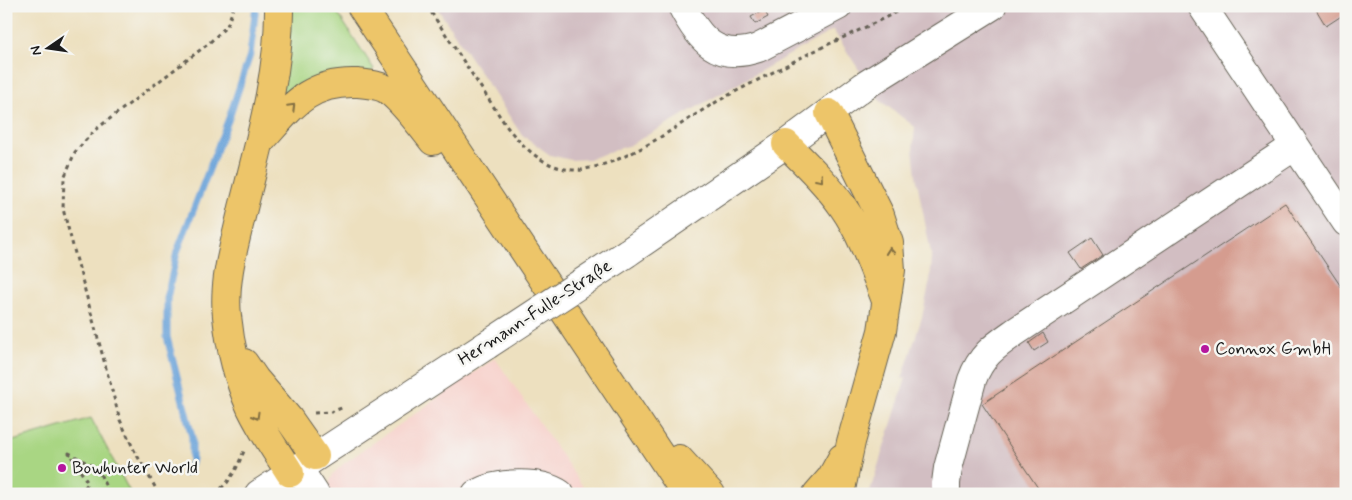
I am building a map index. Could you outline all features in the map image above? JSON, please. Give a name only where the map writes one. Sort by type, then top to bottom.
[{"type":"main road","points":[[280,6],[280,31],[259,143],[229,272],[227,314],[230,337],[245,393],[252,409],[266,434],[301,466]]},
{"type":"main road","points":[[361,6],[686,494]]},
{"type":"main road","points":[[259,143],[293,105],[312,92],[331,85],[350,83],[376,86],[389,91],[514,235]]},
{"type":"main road","points":[[819,120],[880,215],[889,243],[891,270],[882,331],[851,442],[840,494]]},
{"type":"main road","points":[[786,144],[813,171],[844,208],[870,260],[886,299]]},
{"type":"main road","points":[[230,337],[254,379],[289,419],[301,466]]},
{"type":"main road","points":[[611,381],[711,494]]},
{"type":"main road","points":[[816,494],[830,478],[851,442]]},
{"type":"street","points":[[682,6],[693,28],[699,35],[714,47],[732,52],[750,51],[758,48],[838,6]]},
{"type":"street","name":"Hermann-Fulle-Straße","points":[[259,494],[627,252],[786,144],[864,86],[992,6]]},
{"type":"street","points":[[1202,6],[1346,222]]},
{"type":"street","points":[[946,494],[948,468],[972,380],[977,365],[987,353],[1015,332],[1295,146]]},
{"type":"street","points":[[301,466],[314,494]]},
{"type":"street","points":[[476,494],[502,485],[527,484],[554,489],[560,494]]},
{"type":"path","points":[[159,494],[134,450],[120,420],[63,209],[64,178],[75,152],[95,130],[208,44],[226,26],[234,6]]},
{"type":"path","points":[[427,6],[518,141],[531,153],[552,166],[576,171],[604,165],[635,152],[725,97],[907,6]]},
{"type":"path","points":[[289,419],[301,410],[316,413],[331,412],[349,405]]},
{"type":"path","points":[[215,494],[227,483],[236,469],[243,450],[266,434]]},
{"type":"path","points":[[80,494],[88,483],[70,453],[98,469],[109,494]]},
{"type":"shaded area","points":[[436,6],[1346,6],[1346,494],[869,494],[906,378],[902,379],[922,317],[930,280],[932,259],[916,176],[913,149],[915,127],[878,99],[833,30],[630,145],[589,159],[571,160],[550,155],[521,134]]},
{"type":"shaded area","points":[[495,358],[588,494],[329,494],[329,484],[333,474],[343,464]]},
{"type":"green space","points":[[290,6],[333,6],[374,69],[370,73],[294,90],[284,94],[281,92]]},
{"type":"green space","name":"Bowhunter World","points":[[91,418],[131,494],[6,494],[6,443]]},
{"type":"building","points":[[781,6],[803,6],[786,15]]},
{"type":"building","points":[[1314,6],[1346,6],[1346,13],[1326,26]]},
{"type":"building","points":[[764,10],[768,17],[755,24],[751,17]]},
{"type":"building","name":"Connox GmbH","points":[[1285,203],[1346,294],[1346,494],[1042,494],[982,404]]},
{"type":"building","points":[[1092,238],[1103,255],[1081,269],[1070,253]]},
{"type":"building","points":[[1043,333],[1048,342],[1034,351],[1029,343]]},
{"type":"waterway","points":[[185,473],[192,463],[192,437],[167,337],[167,298],[177,252],[229,118],[250,55],[256,6]]},
{"type":"place","name":"Connox GmbH","points":[[1205,349]]},
{"type":"place","name":"Bowhunter World","points":[[62,468]]}]
